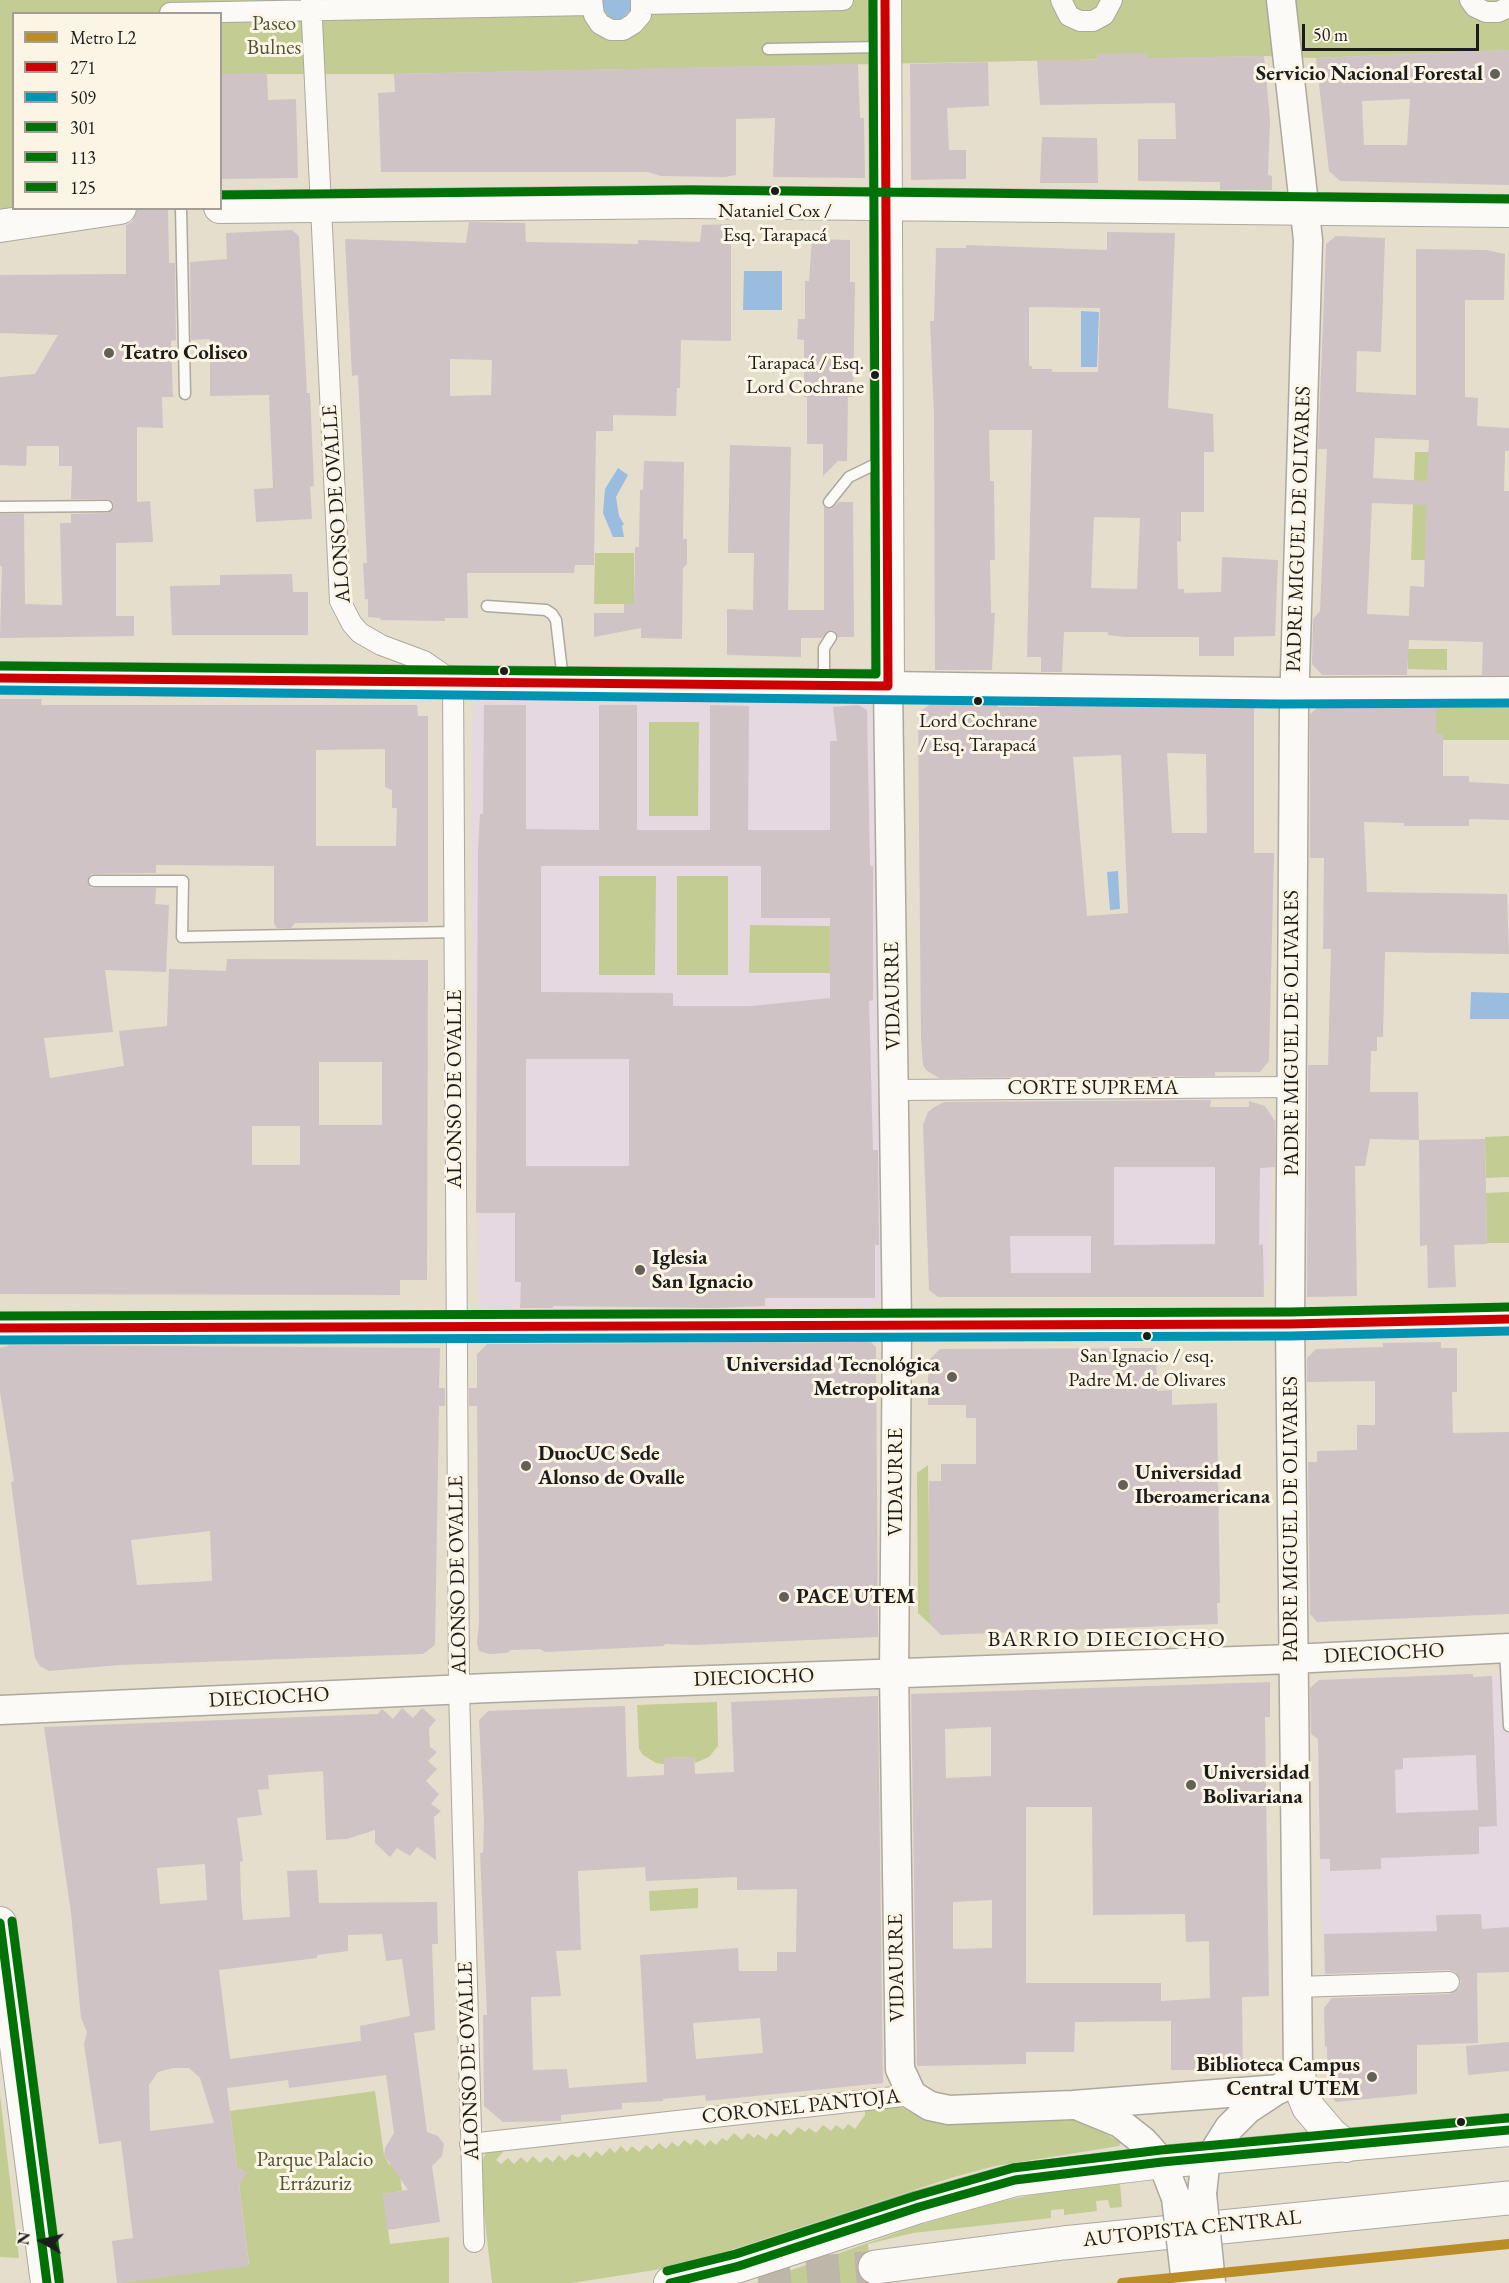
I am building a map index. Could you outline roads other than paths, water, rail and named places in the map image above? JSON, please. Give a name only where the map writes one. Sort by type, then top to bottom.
[{"type":"highway","name":"AUTOPISTA CENTRAL","points":[[875,2267],[1063,2242],[1502,2197]]},
{"type":"main road","points":[[885,0],[888,686]]},
{"type":"main road","name":"PADRE MIGUEL DE OLIVARES","points":[[1281,0],[1308,240],[1294,692],[1290,1324],[1297,1987],[1289,2078]]},
{"type":"main road","points":[[222,207],[321,208],[690,202],[1509,211]]},
{"type":"main road","points":[[0,226],[107,210]]},
{"type":"main road","points":[[0,678],[563,682],[1294,692],[1509,692]]},
{"type":"main road","name":"VIDAURRE","points":[[888,686],[897,1326],[894,1673],[898,2058],[903,2079],[912,2095]]},
{"type":"main road","points":[[0,1328],[1290,1324],[1509,1319]]},
{"type":"main road","name":"DIECIOCHO","points":[[0,1710],[459,1689],[1292,1659],[1507,1648]]},
{"type":"main road","points":[[0,1923],[46,2283]]},
{"type":"main road","points":[[1186,2283],[1189,2196],[1203,2173],[1208,2158],[1229,2128],[1244,2112],[1289,2078],[1300,2086],[1308,2107],[1331,2134],[1346,2146]]},
{"type":"main road","name":"CORONEL PANTOJA","points":[[912,2095],[930,2106],[949,2110],[1073,2105],[1289,2078]]},
{"type":"main road","points":[[1073,2105],[1105,2115],[1120,2123],[1144,2142],[1189,2196],[1211,2283]]},
{"type":"main road","points":[[670,2283],[787,2252],[986,2187],[1055,2174],[1509,2130]]},
{"type":"street","points":[[190,12],[311,6],[592,3],[594,15],[600,24],[611,30],[623,30],[633,24],[640,15],[642,2],[843,0]]},
{"type":"street","points":[[1061,0],[1069,16],[1080,21],[1093,21],[1104,15],[1112,0]]},
{"type":"street","points":[[1470,0],[1475,7],[1486,12],[1498,12],[1509,7]]},
{"type":"street","name":"ALONSO DE OVALLE","points":[[311,6],[340,601],[352,624],[360,633],[381,645],[424,661],[453,681],[456,932],[455,1327],[459,1689],[474,2242]]},
{"type":"street","name":"CORTE SUPREMA","points":[[894,1090],[1292,1087]]},
{"type":"street","points":[[1297,1987],[1449,1982]]},
{"type":"street","name":"CORONEL PANTOJA","points":[[470,2144],[912,2095]]},
{"type":"lane","points":[[768,49],[885,47]]},
{"type":"lane","points":[[181,210],[185,393]]},
{"type":"lane","points":[[830,502],[849,477],[867,466],[888,459]]},
{"type":"lane","points":[[0,507],[107,506]]},
{"type":"lane","points":[[487,606],[546,610],[552,614],[556,620],[563,682]]},
{"type":"lane","points":[[824,685],[824,648],[831,637]]},
{"type":"lane","points":[[94,881],[183,881],[182,937],[456,932]]},
{"type":"lane","points":[[1507,1648],[1509,1726]]},
{"type":"water","points":[[603,0],[630,0],[630,11],[620,19],[613,19],[603,10]]},
{"type":"water","points":[[744,271],[782,271],[782,310],[743,310]]},
{"type":"water","points":[[1081,311],[1099,312],[1097,367],[1081,367]]},
{"type":"water","points":[[618,468],[628,475],[616,497],[619,516],[624,524],[622,526],[624,537],[613,537],[603,513],[605,489]]},
{"type":"water","points":[[1118,871],[1120,909],[1110,910],[1107,872]]},
{"type":"water","points":[[1471,992],[1509,993],[1509,1019],[1470,1019]]},
{"type":"tunnel","points":[[709,2282],[875,2267]]},
{"type":"metro line","name":"L2","points":[[1122,2283],[1509,2244]]},
{"type":"place","name":"Servicio Nacional Forestal","points":[[1495,74]]},
{"type":"place","name":"Nataniel Cox / Esq. Tarapacá","points":[[775,191]]},
{"type":"place","name":"Teatro Coliseo","points":[[109,353]]},
{"type":"place","name":"Tarapacá / Esq. Lord Cochrane","points":[[875,375]]},
{"type":"place","name":"Lord Cochrane / Esq. Tarapacá","points":[[978,701]]},
{"type":"place","name":"Iglesia San Ignacio","points":[[640,1270]]},
{"type":"place","name":"San Ignacio / esq. Padre M. de Olivares","points":[[1147,1336]]},
{"type":"place","name":"Universidad Tecnológica Metropolitana","points":[[952,1377]]},
{"type":"place","name":"DuocUC Sede Alonso de Ovalle","points":[[526,1466]]},
{"type":"place","name":"Universidad Iberoamericana","points":[[1123,1485]]},
{"type":"place","name":"PACE UTEM","points":[[784,1597]]},
{"type":"place","name":"Universidad Bolivariana","points":[[1191,1785]]},
{"type":"place","name":"Biblioteca Campus Central UTEM","points":[[1372,2077]]},
{"type":"district","name":"BARRIO DIECIOCHO","points":[[1107,1640]]},
{"type":"park label","name":"Paseo Bulnes","points":[[274,36]]},
{"type":"park label","name":"Parque Palacio Errázuriz","points":[[315,2172]]}]
